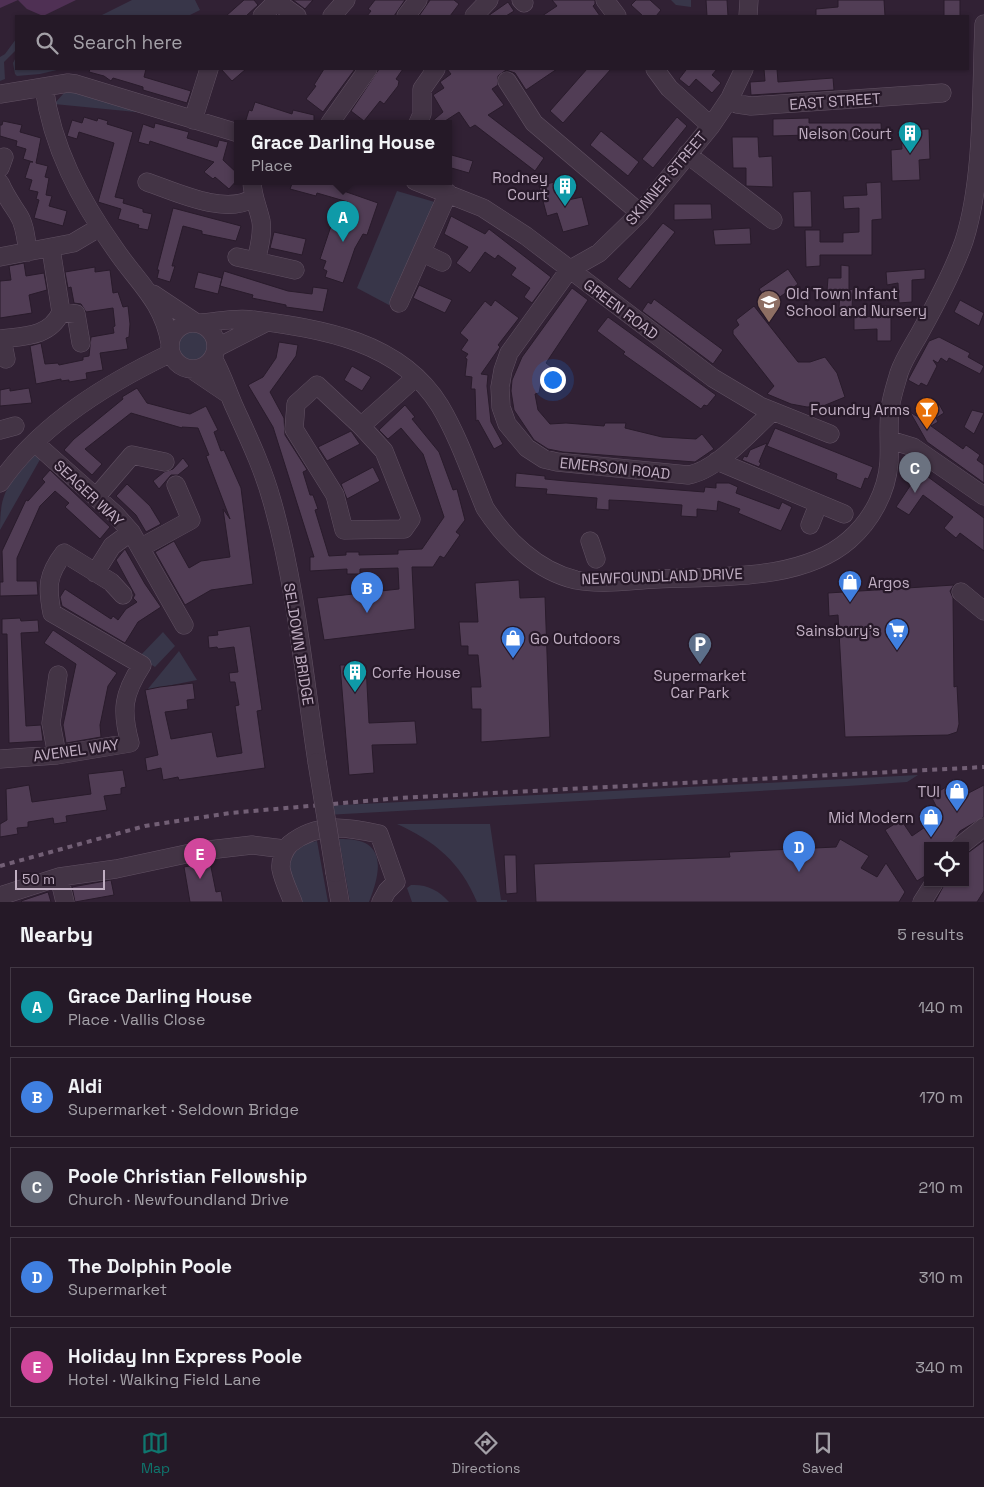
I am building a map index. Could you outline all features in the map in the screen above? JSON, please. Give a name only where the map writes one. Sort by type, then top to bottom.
[{"type":"street","points":[[333,15],[346,0]]},
{"type":"street","points":[[407,15],[418,0]]},
{"type":"street","points":[[475,15],[489,0]]},
{"type":"street","points":[[605,0],[616,15]]},
{"type":"street","points":[[748,15],[749,0]]},
{"type":"street","points":[[263,15],[278,1],[296,15]]},
{"type":"street","name":"NEWFOUNDLAND DRIVE","points":[[0,484],[35,442],[75,408],[170,348],[178,328],[197,323],[238,320],[356,339],[388,356],[416,377],[440,406],[486,508],[495,523],[512,542],[538,563],[577,580],[593,582],[764,573],[804,565],[848,541],[869,520],[884,484],[889,465],[890,409],[900,371],[929,316],[965,240],[977,176],[983,89],[984,24]]},
{"type":"street","points":[[193,120],[209,70]]},
{"type":"street","points":[[332,120],[367,70]]},
{"type":"street","points":[[419,120],[422,114],[422,89],[435,70]]},
{"type":"street","points":[[656,70],[669,88],[710,126]]},
{"type":"street","name":"SKINNER STREET","points":[[569,270],[599,252],[640,213],[710,126],[730,98],[744,70]]},
{"type":"street","points":[[507,81],[534,123],[640,213]]},
{"type":"street","points":[[0,94],[68,83],[76,84],[234,132]]},
{"type":"street","points":[[44,87],[54,136],[67,169],[100,228],[150,293],[167,328],[170,348],[179,364],[191,369],[228,394]]},
{"type":"street","name":"EAST STREET","points":[[730,98],[737,104],[751,106],[942,93]]},
{"type":"street","points":[[687,154],[773,220]]},
{"type":"street","points":[[148,182],[201,200],[224,205],[247,202],[252,189]]},
{"type":"street","points":[[0,183],[4,204],[19,214],[25,230],[28,252]]},
{"type":"street","name":"GREEN ROAD","points":[[426,185],[483,208],[526,236],[713,378],[766,409],[830,434]]},
{"type":"street","points":[[252,189],[261,221],[260,245],[256,261]]},
{"type":"street","points":[[398,303],[423,252],[448,193]]},
{"type":"street","points":[[0,257],[73,243],[100,228]]},
{"type":"street","points":[[51,248],[75,312],[81,343]]},
{"type":"street","points":[[423,252],[442,262]]},
{"type":"street","points":[[237,257],[295,270]]},
{"type":"street","name":"EMERSON ROAD","points":[[569,270],[514,344],[505,361],[501,380],[500,397],[510,430],[519,442],[535,454],[557,462],[688,475],[697,474],[716,461],[766,409]]},
{"type":"street","points":[[150,293],[213,333],[215,353]]},
{"type":"street","points":[[6,359],[1,339],[45,330],[75,312]]},
{"type":"street","points":[[191,369],[204,366],[215,353],[265,323]]},
{"type":"street","name":"SELDOWN BRIDGE","points":[[215,353],[228,394],[253,447],[272,500],[290,582],[340,902]]},
{"type":"street","points":[[361,426],[416,377]]},
{"type":"street","points":[[317,385],[361,426],[384,451],[411,519],[404,528],[344,530],[335,495],[294,429],[296,404],[317,385]]},
{"type":"street","points":[[890,440],[913,447],[984,496]]},
{"type":"street","name":"SEAGER WAY","points":[[35,442],[96,497],[131,532],[184,626]]},
{"type":"street","points":[[96,497],[132,455],[166,462]]},
{"type":"street","points":[[716,461],[818,505],[844,514]]},
{"type":"street","points":[[140,548],[190,520],[176,485]]},
{"type":"street","points":[[810,525],[818,505]]},
{"type":"street","points":[[122,595],[111,582],[95,573],[112,546],[131,532]]},
{"type":"street","points":[[590,541],[596,559]]},
{"type":"street","name":"AVENEL WAY","points":[[0,759],[58,755],[130,743],[123,718],[124,703],[132,681],[142,666],[52,613],[47,590],[53,567],[64,554],[95,573]]},
{"type":"street","points":[[961,592],[984,611]]},
{"type":"street","points":[[58,676],[51,723],[58,755]]},
{"type":"street","points":[[293,902],[280,868],[284,849],[301,835],[327,827],[352,828],[378,834],[396,882],[387,891],[381,902]]},
{"type":"street","points":[[965,842],[984,827]]},
{"type":"street","points":[[0,896],[59,877],[116,869],[200,851],[252,845],[284,849]]},
{"type":"street","points":[[59,877],[65,902]]},
{"type":"street","points":[[922,902],[931,887]]},
{"type":"shaded area","points":[[0,0],[18,0],[0,8]]},
{"type":"shaded area","points":[[18,0],[76,0],[45,15],[27,9]]},
{"type":"shaded area","points":[[132,0],[195,0],[200,10],[190,15],[102,15]]},
{"type":"shaded area","points":[[671,0],[691,0],[691,7],[676,5]]},
{"type":"shaded area","points":[[15,40],[15,51],[4,62],[5,79],[0,81],[0,57],[5,54]]},
{"type":"shaded area","points":[[15,59],[15,70],[57,70],[17,76],[15,74],[13,63]]},
{"type":"shaded area","points":[[73,91],[146,113],[54,104],[64,93]]},
{"type":"shaded area","points":[[397,191],[438,203],[389,305],[357,288]]},
{"type":"shaded area","points":[[193,329],[200,330],[205,334],[209,339],[209,353],[205,358],[200,362],[193,363],[186,362],[181,358],[177,353],[176,346],[177,339],[181,334],[186,330]]},
{"type":"shaded area","points":[[42,456],[0,530],[0,517],[7,490],[16,475],[31,457]]},
{"type":"shaded area","points":[[163,632],[175,646],[155,667],[139,657]]},
{"type":"shaded area","points":[[179,651],[197,680],[147,690]]},
{"type":"shaded area","points":[[918,775],[907,782],[848,786],[326,815],[324,806]]},
{"type":"shaded area","points":[[397,824],[490,824],[501,900],[507,900],[507,902],[477,902],[463,876],[445,855],[423,838]]},
{"type":"shaded area","points":[[339,839],[366,843],[373,849],[377,857],[377,878],[369,902],[350,902]]},
{"type":"shaded area","points":[[317,841],[328,902],[301,902],[289,873],[290,861],[301,847]]},
{"type":"shaded area","points":[[411,885],[432,889],[449,902],[412,902],[407,888]]},
{"type":"building","points":[[244,0],[254,0],[258,5],[247,15],[227,15]]},
{"type":"building","points":[[293,0],[313,0],[305,9]]},
{"type":"building","points":[[375,0],[405,0],[395,15],[368,15],[371,11],[368,9]]},
{"type":"building","points":[[430,0],[454,0],[459,4],[451,15],[420,15]]},
{"type":"building","points":[[552,0],[595,0],[593,6],[599,15],[544,15],[557,6]]},
{"type":"building","points":[[636,0],[650,0],[661,10],[657,15],[642,15],[631,5]]},
{"type":"building","points":[[706,0],[727,0],[728,15],[707,15]]},
{"type":"building","points":[[838,0],[884,0],[885,15],[816,15],[816,9],[838,7]]},
{"type":"building","points":[[944,0],[960,0],[960,15],[944,15]]},
{"type":"building","points":[[508,2],[514,11],[508,15],[489,15]]},
{"type":"building","points":[[90,70],[146,70],[144,77],[191,91],[187,103],[143,90],[143,87],[113,78],[111,81],[104,76],[89,72]]},
{"type":"building","points":[[222,70],[245,70],[232,81]]},
{"type":"building","points":[[323,70],[354,70],[323,112],[306,99],[316,86],[314,85]]},
{"type":"building","points":[[378,70],[402,70],[396,79],[399,81],[398,86],[384,104],[380,101],[365,120],[351,111]]},
{"type":"building","points":[[448,70],[506,70],[498,76],[498,85],[492,89],[504,105],[488,115],[544,158],[535,171],[475,125],[470,128],[459,112],[447,120],[434,120],[443,112],[433,95],[444,88],[440,82],[451,74]]},
{"type":"building","points":[[506,70],[556,70],[526,90],[515,73]]},
{"type":"building","points":[[586,70],[610,70],[563,123],[550,111]]},
{"type":"building","points":[[686,70],[716,70],[712,75],[721,83],[712,93],[696,79],[689,87],[679,79]]},
{"type":"building","points":[[764,70],[777,70],[778,82],[833,78],[834,90],[751,95],[750,82],[765,81]]},
{"type":"building","points":[[255,102],[292,114],[293,110],[314,115],[314,120],[246,120],[249,110],[252,111]]},
{"type":"building","points":[[84,117],[97,121],[98,118],[108,121],[107,124],[133,132],[115,197],[124,199],[123,203],[152,214],[148,230],[138,228],[139,225],[118,219],[121,209],[98,202],[114,143],[79,132],[77,139],[67,136],[72,120],[82,123]]},
{"type":"building","points":[[677,117],[687,126],[653,168],[642,159]]},
{"type":"building","points":[[809,118],[809,123],[881,123],[882,140],[845,141],[844,137],[809,138],[809,135],[773,136],[773,119]]},
{"type":"building","points":[[3,121],[22,125],[20,132],[41,138],[36,163],[48,166],[45,177],[49,178],[46,195],[52,196],[49,206],[67,211],[63,226],[34,218],[39,200],[36,199],[38,192],[29,190],[32,180],[25,178],[30,162],[33,162],[23,159],[26,149],[16,146],[17,141],[0,136],[0,125],[2,125]]},
{"type":"building","points":[[155,123],[189,132],[187,138],[217,147],[219,140],[228,142],[223,160],[234,170],[234,183],[229,189],[215,177],[213,179],[204,172],[214,162],[150,141],[149,145],[138,142],[143,124],[154,128]]},
{"type":"building","name":"Nelson Court","points":[[929,129],[930,159],[919,160],[920,180],[892,181],[891,150],[902,149],[901,130]]},
{"type":"building","points":[[601,131],[639,162],[628,176],[590,145]]},
{"type":"building","points":[[732,137],[758,137],[759,157],[772,156],[773,187],[746,186],[746,168],[733,168]]},
{"type":"building","points":[[452,155],[473,161],[469,173],[452,168]]},
{"type":"building","name":"Rodney Court","points":[[562,180],[568,200],[582,197],[589,225],[563,232],[557,213],[547,216],[539,186]]},
{"type":"building","points":[[881,182],[882,219],[872,220],[872,255],[820,255],[820,266],[806,267],[805,230],[820,230],[820,242],[843,242],[843,233],[859,232],[859,208],[844,209],[843,196],[867,195],[866,183]]},
{"type":"building","points":[[292,185],[339,185],[338,189],[378,203],[367,235],[363,234],[355,248],[343,283],[325,277],[327,271],[323,269],[326,261],[320,259],[332,223],[340,225],[348,202],[317,193],[316,196],[290,189]]},
{"type":"building","points":[[811,191],[812,227],[794,227],[793,192]]},
{"type":"building","points":[[674,204],[711,204],[712,219],[674,220]]},
{"type":"building","points":[[173,208],[241,226],[236,241],[202,234],[202,231],[183,226],[172,266],[175,266],[170,282],[157,278],[159,270],[157,270]]},
{"type":"building","points":[[451,216],[485,234],[489,229],[551,277],[532,303],[524,297],[530,288],[511,275],[516,268],[498,255],[495,259],[485,252],[470,273],[456,263],[468,247],[444,234]]},
{"type":"building","points":[[663,223],[675,232],[630,289],[617,279]]},
{"type":"building","points":[[750,228],[751,244],[715,245],[713,230]]},
{"type":"building","points":[[274,232],[306,239],[302,255],[270,248]]},
{"type":"building","points":[[24,263],[26,276],[44,273],[47,290],[29,295],[32,313],[0,318],[0,281],[11,280],[9,266]]},
{"type":"building","points":[[841,265],[849,266],[849,290],[853,289],[852,308],[839,308],[840,291],[827,291],[828,278],[841,278]]},
{"type":"building","points":[[95,267],[95,272],[110,270],[113,293],[118,292],[123,307],[128,306],[130,324],[129,337],[126,338],[128,349],[100,353],[103,370],[86,373],[87,379],[69,382],[69,380],[61,381],[61,379],[36,384],[30,346],[41,343],[45,364],[58,363],[59,365],[83,360],[83,357],[89,356],[91,337],[114,333],[113,308],[86,312],[81,304],[74,303],[71,287],[68,288],[65,272]]},
{"type":"building","points":[[788,269],[798,284],[770,304],[759,289]]},
{"type":"building","points":[[925,269],[925,279],[912,280],[912,302],[899,303],[898,283],[887,285],[886,272]]},
{"type":"building","points":[[224,271],[288,291],[312,294],[313,287],[328,289],[323,312],[286,307],[286,305],[252,298],[253,295],[220,286]]},
{"type":"building","points":[[198,272],[222,278],[218,294],[194,288]]},
{"type":"building","points":[[419,285],[452,300],[445,313],[413,298]]},
{"type":"building","points":[[572,288],[588,300],[546,363],[551,367],[541,383],[539,393],[535,394],[538,410],[550,424],[566,423],[604,426],[605,423],[626,423],[625,428],[662,437],[696,439],[702,434],[714,449],[695,462],[563,452],[548,449],[534,440],[514,410],[511,391],[512,380],[522,357]]},
{"type":"building","points":[[654,299],[723,350],[713,364],[642,311],[648,302],[651,304]]},
{"type":"building","points":[[495,300],[519,318],[498,345],[500,347],[481,374],[488,375],[487,386],[491,422],[503,444],[494,449],[478,420],[476,421],[475,389],[471,389],[472,377],[465,376],[467,359],[465,358],[468,354],[461,350],[468,340],[460,333],[485,301],[491,306]]},
{"type":"building","points":[[960,300],[984,313],[979,326],[954,312]]},
{"type":"building","points":[[754,306],[798,362],[810,362],[825,357],[837,373],[845,397],[823,406],[807,407],[791,404],[767,394],[774,386],[733,334],[733,330],[739,325],[736,320]]},
{"type":"building","points":[[878,306],[891,306],[891,341],[877,341],[877,329],[854,330],[854,316],[877,317]]},
{"type":"building","points":[[608,317],[716,395],[707,406],[704,405],[701,409],[623,354],[625,352],[597,331]]},
{"type":"building","points":[[939,337],[970,353],[968,357],[984,366],[980,374],[949,358],[947,362],[941,358],[938,363],[933,360],[937,366],[927,386],[921,383],[919,386],[908,380],[929,341]]},
{"type":"building","points":[[279,342],[298,345],[296,356],[270,392],[284,418],[285,435],[307,470],[303,472],[310,495],[313,495],[318,509],[315,510],[329,556],[346,555],[346,552],[359,552],[359,555],[398,554],[398,550],[422,549],[444,517],[423,454],[401,428],[388,439],[379,430],[405,405],[415,417],[412,419],[439,452],[453,490],[457,489],[465,520],[456,532],[460,535],[444,558],[440,556],[433,567],[412,567],[415,629],[324,640],[317,598],[399,589],[398,568],[360,569],[360,574],[347,574],[347,569],[310,571],[310,557],[314,557],[273,427],[248,385],[263,377],[276,358]]},
{"type":"building","points":[[352,366],[371,377],[362,391],[344,380]]},
{"type":"building","points":[[10,388],[10,391],[29,388],[32,403],[0,406],[0,390]]},
{"type":"building","points":[[137,388],[147,403],[177,411],[190,414],[206,406],[218,430],[214,432],[221,451],[224,450],[241,488],[253,584],[211,590],[185,605],[155,552],[174,541],[189,568],[201,561],[230,557],[223,509],[230,519],[206,456],[209,455],[198,428],[182,428],[131,413],[85,449],[102,464],[92,475],[64,450],[74,439],[123,399],[122,397]]},
{"type":"building","points":[[939,404],[944,413],[936,418],[938,422],[931,426],[963,449],[966,445],[980,455],[977,460],[984,465],[984,483],[927,442],[910,412],[918,417]]},
{"type":"building","points":[[972,410],[984,413],[974,434],[964,427]]},
{"type":"building","points":[[775,428],[873,467],[868,479],[865,478],[861,489],[836,479],[837,474],[767,446]]},
{"type":"building","points":[[351,431],[360,444],[327,461],[318,447]]},
{"type":"building","points":[[767,443],[759,462],[761,463],[759,467],[742,460],[744,456],[747,457],[750,450]]},
{"type":"building","points":[[183,458],[189,466],[178,475],[171,475],[159,489],[153,481],[164,472],[173,469]]},
{"type":"building","points":[[373,467],[380,481],[347,499],[341,484]]},
{"type":"building","points":[[50,470],[110,527],[100,539],[65,507],[69,503],[55,491],[40,506],[17,558],[17,581],[37,581],[38,595],[0,596],[0,582],[3,582],[2,551],[26,500],[28,501],[45,482],[42,479]]},
{"type":"building","points":[[920,471],[984,518],[984,551],[960,533],[956,538],[944,528],[953,517],[923,495],[909,515],[896,507]]},
{"type":"building","points":[[516,473],[545,476],[545,479],[704,492],[705,487],[716,488],[716,483],[729,483],[738,487],[736,493],[779,509],[782,502],[792,507],[781,531],[738,513],[740,509],[718,501],[717,511],[697,509],[697,517],[681,516],[682,505],[609,500],[609,510],[596,509],[597,498],[546,494],[547,489],[515,487]]},
{"type":"building","points":[[127,484],[150,506],[161,524],[146,532],[136,515],[116,496]]},
{"type":"building","points":[[125,549],[161,607],[138,622],[125,643],[62,606],[60,597],[65,589],[111,619],[113,616],[118,620],[126,609],[137,602],[133,598],[135,595],[116,560]]},
{"type":"building","name":"Go Outdoors","points":[[519,580],[520,598],[545,597],[550,737],[481,742],[481,709],[472,709],[471,687],[481,687],[478,655],[468,655],[468,646],[461,646],[459,622],[478,622],[475,583]]},
{"type":"building","name":"Sainsbury's","points":[[954,585],[950,591],[953,598],[954,687],[957,686],[959,724],[957,732],[948,735],[845,737],[838,615],[829,616],[828,593]]},
{"type":"building","points":[[20,618],[21,621],[38,620],[39,632],[21,633],[26,726],[41,725],[43,741],[9,743],[7,634],[2,634],[2,619]]},
{"type":"building","points":[[250,626],[262,710],[257,711],[265,768],[179,780],[178,777],[163,780],[161,768],[147,771],[145,758],[158,755],[145,690],[160,687],[193,683],[195,699],[187,700],[188,709],[165,712],[171,739],[212,732],[217,757],[242,753],[235,706],[239,705],[235,682],[230,682],[229,673],[238,672],[234,647],[209,648],[208,636],[218,635],[217,631]]},
{"type":"building","points":[[53,630],[117,673],[108,686],[100,725],[101,737],[66,743],[63,725],[76,664],[44,643]]},
{"type":"building","name":"Corfe House","points":[[340,665],[366,665],[369,723],[415,721],[417,744],[372,745],[374,773],[349,775]]},
{"type":"building","points":[[123,770],[126,787],[121,788],[121,794],[104,796],[107,810],[66,816],[67,822],[54,824],[53,818],[28,822],[28,827],[17,828],[18,834],[0,837],[0,824],[7,820],[6,789],[29,785],[32,802],[91,794],[88,774]]},
{"type":"building","points":[[951,784],[959,798],[984,785],[984,817],[960,831],[953,842],[924,842],[924,877],[917,881],[885,830],[901,820],[912,836],[928,825],[926,822],[934,818],[929,810],[936,806],[931,796]]},
{"type":"building","points":[[840,839],[869,856],[861,868],[877,877],[886,863],[905,892],[899,902],[536,902],[534,864],[730,857],[729,852],[836,847]]},
{"type":"building","points":[[984,841],[984,891],[977,902],[935,902],[943,887],[969,887],[969,852]]},
{"type":"building","points":[[504,855],[516,855],[517,893],[506,894]]},
{"type":"building","points":[[210,862],[216,892],[221,891],[223,902],[190,902],[184,867]]},
{"type":"building","points":[[111,880],[114,895],[75,902],[72,887]]},
{"type":"building","points":[[48,892],[51,902],[21,901]]},
{"type":"railway","points":[[0,866],[145,826],[230,813],[400,798],[984,767]]},
{"type":"place","name":"Nelson Court","points":[[910,154]]},
{"type":"place","name":"Rodney Court","points":[[565,207]]},
{"type":"place","name":"Grace Darling House","points":[[343,242]]},
{"type":"place","name":"Old Town Infant School and Nursery","points":[[769,323]]},
{"type":"place","name":"Foundry Arms","points":[[927,430]]},
{"type":"place","name":"Poole Christian Fellowship","points":[[915,493]]},
{"type":"place","name":"Argos","points":[[850,603]]},
{"type":"place","name":"Aldi","points":[[367,613]]},
{"type":"place","name":"Sainsbury's","points":[[897,651]]},
{"type":"place","name":"Go Outdoors","points":[[513,659]]},
{"type":"place","name":"Supermarket Car Park","points":[[700,665]]},
{"type":"place","name":"Corfe House","points":[[355,693]]},
{"type":"place","name":"TUI","points":[[957,812]]},
{"type":"place","name":"Mid Modern","points":[[931,838]]},
{"type":"place","name":"The Dolphin Poole","points":[[799,872]]},
{"type":"place","name":"Holiday Inn Express Poole","points":[[200,879]]}]
